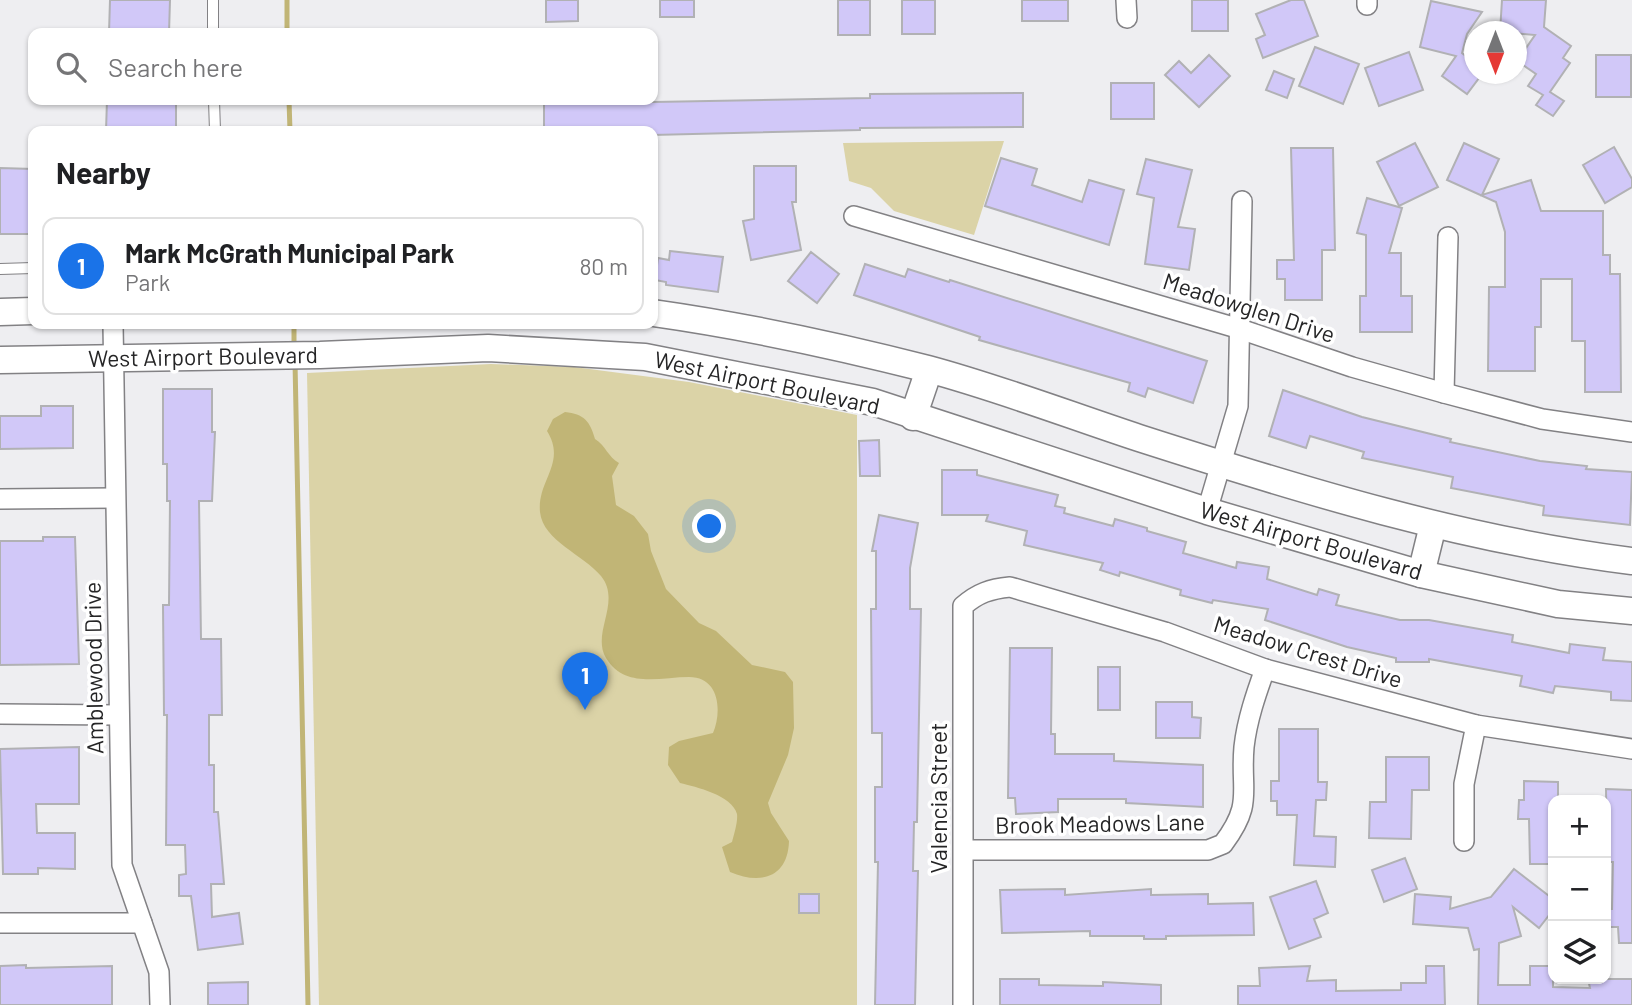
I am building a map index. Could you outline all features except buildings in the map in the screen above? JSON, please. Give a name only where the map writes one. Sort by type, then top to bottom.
[{"type":"main road","points":[[0,312],[28,311]]},
{"type":"main road","name":"West Airport Boulevard","points":[[658,314],[711,321],[929,370],[1222,464],[1433,525],[1579,554],[1632,561]]},
{"type":"main road","points":[[645,357],[647,329]]},
{"type":"main road","name":"West Airport Boulevard","points":[[0,360],[320,355],[488,348],[645,357],[873,402],[1207,511],[1421,573],[1558,604],[1632,611]]},
{"type":"main road","points":[[913,417],[929,370]]},
{"type":"main road","points":[[1421,573],[1433,525]]},
{"type":"street","points":[[1207,511],[1238,406],[1242,201]]},
{"type":"street","name":"Meadowglen Drive","points":[[854,216],[1240,329],[1352,367],[1444,393],[1542,419],[1632,432]]},
{"type":"street","points":[[1444,393],[1448,237]]},
{"type":"street","name":"Amblewood Drive","points":[[113,329],[122,865],[159,972],[160,1005]]},
{"type":"street","points":[[0,499],[114,498]]},
{"type":"street","name":"Meadow Crest Drive","points":[[975,595],[1010,587],[1165,632],[1265,669],[1475,725],[1632,749]]},
{"type":"street","name":"Valencia Street","points":[[963,1005],[963,606],[975,595]]},
{"type":"street","name":"Brook Meadows Lane","points":[[964,850],[1208,850],[1223,844],[1245,802],[1244,748],[1253,704],[1265,669]]},
{"type":"street","points":[[0,714],[119,715]]},
{"type":"street","points":[[1464,841],[1464,784],[1475,725]]},
{"type":"street","points":[[0,923],[142,923]]},
{"type":"lane","points":[[213,0],[213,28]]},
{"type":"lane","points":[[214,105],[215,126]]},
{"type":"lane","points":[[0,269],[28,268]]},
{"type":"shaded area","points":[[1004,141],[974,235],[894,211],[871,188],[849,181],[843,143]]},
{"type":"shaded area","points":[[491,364],[574,367],[689,382],[857,415],[857,1005],[319,1005],[307,373]]},
{"type":"shaded area","points":[[565,412],[585,420],[595,439],[619,463],[612,476],[616,505],[634,516],[648,534],[651,551],[666,589],[699,623],[716,631],[752,665],[785,672],[793,682],[794,728],[788,755],[768,803],[771,813],[789,841],[784,863],[770,875],[752,878],[730,872],[722,847],[732,842],[737,817],[734,807],[713,793],[680,783],[668,765],[669,747],[679,741],[713,733],[718,706],[713,689],[699,679],[633,678],[614,668],[602,648],[609,596],[607,586],[594,568],[556,539],[543,522],[540,501],[554,453],[547,431],[553,419]]},
{"type":"waterway","points":[[287,0],[287,28]]},
{"type":"waterway","points":[[289,105],[290,126]]},
{"type":"waterway","points":[[294,329],[294,349]]},
{"type":"waterway","points":[[295,362],[308,1005]]},
{"type":"place","name":"Mark McGrath Municipal Park","points":[[585,710]]}]
